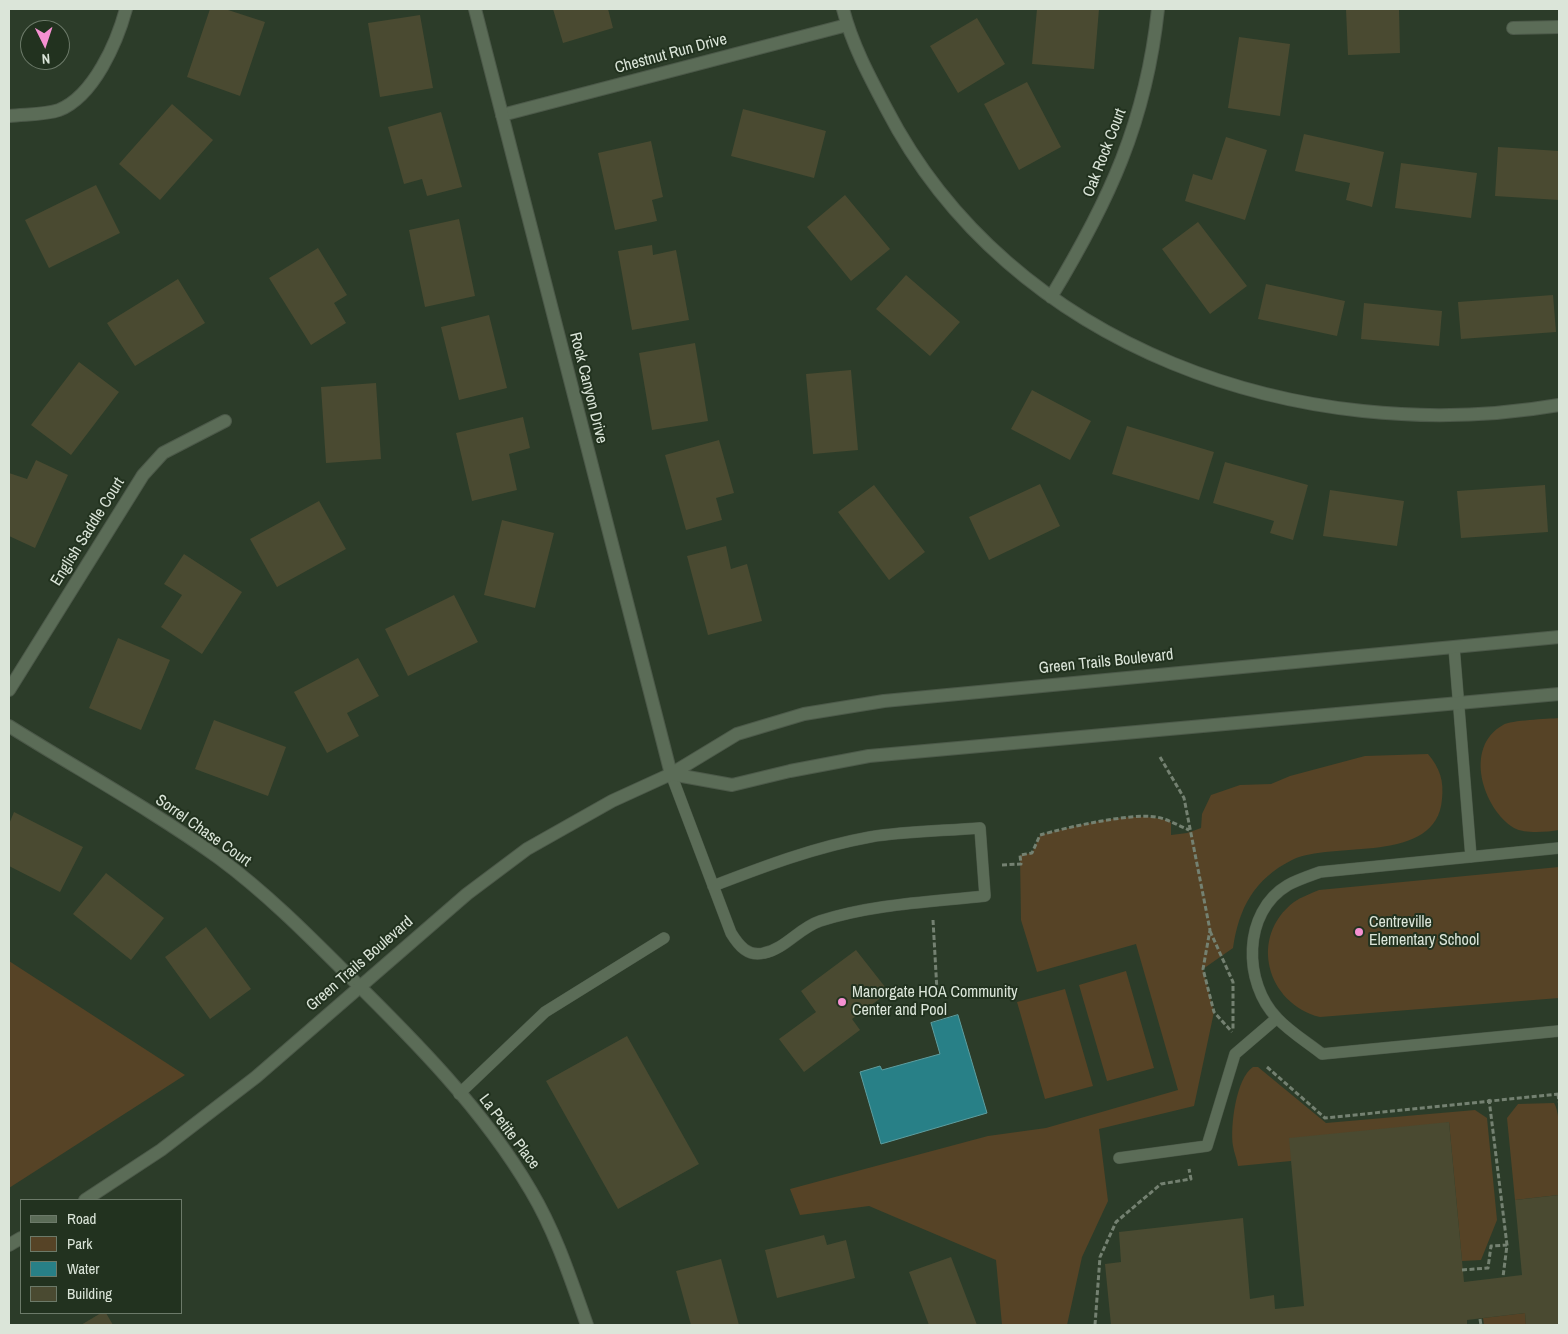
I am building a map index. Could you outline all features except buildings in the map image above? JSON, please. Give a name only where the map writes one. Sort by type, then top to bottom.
[{"type":"street","points":[[9,116],[59,110],[84,91],[90,85],[111,50],[126,9]]},
{"type":"street","name":"Rock Canyon Drive","points":[[475,9],[671,774]]},
{"type":"street","points":[[843,9],[847,25],[862,60],[902,138],[935,188],[984,241],[1030,282],[1106,332],[1167,362],[1230,385],[1284,399],[1345,410],[1406,416],[1462,416],[1523,411],[1559,405]]},
{"type":"street","name":"Oak Rock Court","points":[[1051,297],[1087,238],[1113,184],[1131,138],[1145,90],[1158,9]]},
{"type":"street","name":"Chestnut Run Drive","points":[[502,115],[847,25]]},
{"type":"street","points":[[1513,28],[1559,27]]},
{"type":"street","name":"English Saddle Court","points":[[9,690],[143,475],[163,453],[225,421]]},
{"type":"street","name":"Green Trails Boulevard","points":[[87,1199],[161,1150],[256,1077],[466,894],[527,849],[612,801],[671,774],[737,734],[804,714],[894,700],[1559,637]]},
{"type":"street","points":[[671,774],[732,785],[790,771],[870,756],[1458,701],[1559,694]]},
{"type":"street","name":"Sorrel Chase Court","points":[[9,726],[221,860],[296,923],[360,986]]},
{"type":"street","name":"La Petite Place","points":[[360,986],[406,1033],[459,1094],[512,1162],[532,1193],[562,1256],[587,1325]]},
{"type":"street","points":[[9,1245],[20,1239]]},
{"type":"lane","points":[[1454,647],[1471,857]]},
{"type":"lane","points":[[671,774],[713,886],[732,933],[738,945],[750,954],[763,954],[778,948],[816,923],[857,910],[985,896],[980,828],[872,837],[833,845],[795,855],[713,886]]},
{"type":"lane","points":[[1559,848],[1320,872],[1287,886],[1277,894],[1259,918],[1253,945],[1254,972],[1259,989],[1277,1018],[1322,1054],[1559,1031]]},
{"type":"lane","points":[[459,1094],[545,1012],[664,938]]},
{"type":"lane","points":[[1119,1158],[1207,1146],[1235,1054],[1277,1018]]},
{"type":"path","points":[[1160,757],[1184,798],[1210,930],[1234,982],[1233,1033],[1214,1012],[1203,969],[1210,930]]},
{"type":"path","points":[[983,866],[1021,864],[1020,855],[1032,853],[1040,835],[1139,816],[1158,818],[1190,830]]},
{"type":"path","points":[[932,902],[937,991]]},
{"type":"path","points":[[1267,1067],[1325,1118],[1490,1099],[1559,1094],[1559,1102]]},
{"type":"path","points":[[1490,1099],[1507,1245],[1503,1278]]},
{"type":"path","points":[[1095,1325],[1100,1257],[1116,1222],[1161,1184],[1191,1179],[1187,1148]]},
{"type":"path","points":[[1462,1270],[1488,1268],[1491,1246],[1507,1245]]},
{"type":"path","points":[[1480,1319],[1480,1325]]},
{"type":"green space","points":[[1559,718],[1559,830],[1536,832],[1519,830],[1503,819],[1486,793],[1482,778],[1481,762],[1483,748],[1491,735],[1507,723]]},
{"type":"green space","points":[[1428,754],[1436,764],[1440,775],[1442,799],[1436,820],[1422,834],[1403,842],[1380,847],[1309,854],[1292,860],[1268,876],[1250,896],[1239,920],[1233,948],[1203,969],[1214,1012],[1194,1106],[1099,1129],[1108,1201],[1082,1257],[1067,1325],[1002,1325],[996,1260],[869,1206],[800,1215],[790,1189],[988,1136],[1046,1128],[1178,1090],[1136,944],[1037,972],[1021,920],[1020,855],[1032,853],[1040,835],[1089,823],[1140,817],[1156,818],[1171,822],[1171,835],[1187,833],[1201,828],[1202,814],[1211,795],[1240,785],[1271,784],[1290,776],[1365,756]]},
{"type":"green space","points":[[1559,867],[1559,998],[1320,1017],[1302,1010],[1287,998],[1276,984],[1270,968],[1268,950],[1271,933],[1280,916],[1294,902],[1319,890]]},
{"type":"green space","points":[[9,961],[185,1075],[9,1188]]},
{"type":"green space","points":[[1126,971],[1154,1068],[1107,1081],[1079,985]]},
{"type":"green space","points":[[1065,989],[1093,1086],[1045,1099],[1017,1002]]},
{"type":"green space","points":[[1253,1067],[1258,1067],[1326,1123],[1475,1110],[1487,1118],[1497,1220],[1481,1260],[1462,1261],[1449,1122],[1291,1161],[1238,1166],[1232,1138],[1235,1104],[1242,1081]]},
{"type":"green space","points":[[1554,1103],[1559,1120],[1560,1133],[1559,1195],[1515,1200],[1507,1118],[1518,1104]]},
{"type":"green space","points":[[1525,1313],[1526,1325],[1484,1325],[1483,1318]]},
{"type":"water","points":[[958,1015],[987,1113],[881,1144],[860,1072],[880,1066],[882,1070],[940,1054],[931,1023]]},
{"type":"place","name":"Centreville Elementary School","points":[[1359,932]]},
{"type":"place","name":"Manorgate HOA Community Center and Pool","points":[[842,1002]]}]
